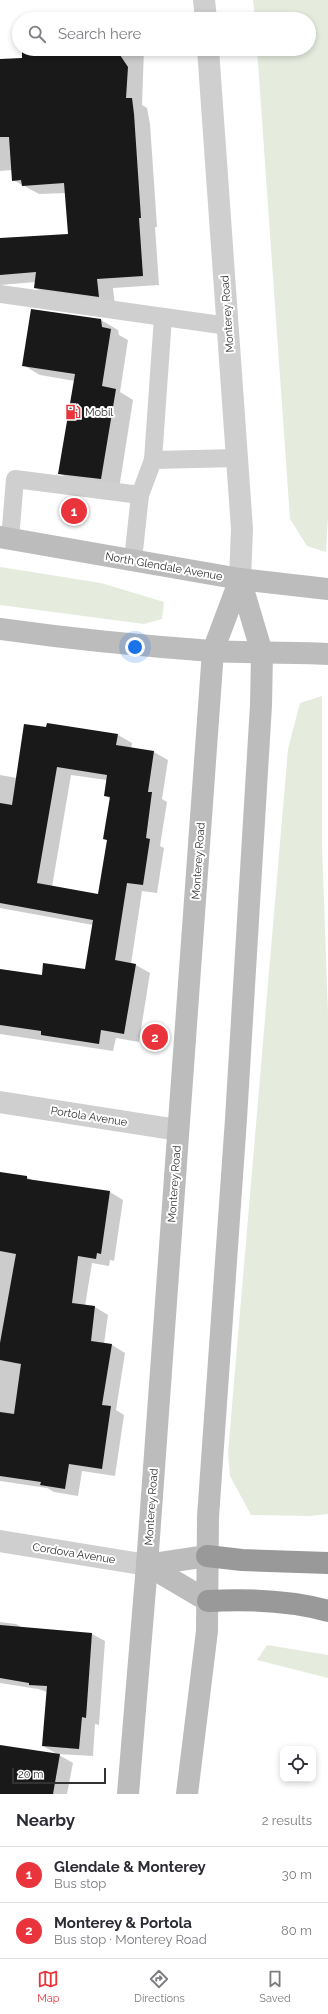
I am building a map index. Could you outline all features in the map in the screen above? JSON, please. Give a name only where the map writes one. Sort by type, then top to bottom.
[{"type":"highway","points":[[207,1556],[242,1560],[328,1563]]},
{"type":"highway","points":[[208,1601],[238,1599],[295,1603],[328,1611]]},
{"type":"main road","name":"North Glendale Avenue","points":[[5,538],[240,579],[327,589]]},
{"type":"main road","name":"Monterey Road","points":[[128,1794],[147,1565],[213,651],[240,579]]},
{"type":"main road","name":"Monterey Road","points":[[187,1794],[207,1631],[208,1517],[239,1065],[260,722],[262,653],[240,579]]},
{"type":"main road","points":[[0,629],[80,640],[213,651],[326,654]]},
{"type":"main road","points":[[147,1565],[207,1556]]},
{"type":"main road","points":[[147,1565],[208,1601]]},
{"type":"street","points":[[204,0],[205,12]]},
{"type":"street","name":"Monterey Road","points":[[209,56],[242,529],[240,579]]},
{"type":"street","name":"Portola Avenue","points":[[0,1102],[178,1130]]},
{"type":"street","name":"Cordova Avenue","points":[[0,1541],[147,1565]]},
{"type":"lane","points":[[0,294],[228,326]]},
{"type":"lane","points":[[133,560],[140,494],[153,460],[163,317]]},
{"type":"lane","points":[[153,460],[237,458]]},
{"type":"lane","points":[[5,538],[15,479],[140,494]]},
{"type":"shaded area","points":[[253,0],[328,0],[328,517],[326,552],[307,546],[290,519],[257,56],[316,56],[316,12],[254,12]]},
{"type":"shaded area","points":[[0,567],[101,583],[164,602],[162,619],[144,624],[0,605]]},
{"type":"shaded area","points":[[322,696],[322,845],[328,1014],[328,1514],[309,1516],[251,1515],[230,1476],[228,1453],[288,749],[300,703]]},
{"type":"shaded area","points":[[267,1645],[328,1655],[328,1678],[257,1660]]},
{"type":"building","points":[[22,56],[121,56],[128,67],[126,98],[132,98],[134,114],[141,218],[139,218],[143,276],[97,279],[99,297],[34,288],[36,272],[0,275],[0,238],[68,234],[64,183],[22,186],[21,180],[12,181],[9,137],[0,137],[0,59],[22,58]]},
{"type":"building","points":[[31,309],[101,319],[102,327],[111,329],[102,386],[116,389],[101,479],[58,474],[75,374],[22,366]]},
{"type":"building","points":[[47,723],[118,734],[116,745],[154,751],[148,792],[152,792],[146,838],[150,839],[143,885],[127,883],[115,960],[136,964],[124,1034],[101,1030],[99,1044],[41,1035],[41,1031],[0,1025],[0,969],[42,975],[43,963],[85,969],[93,920],[0,903],[0,803],[12,805],[24,724],[46,727]],"holes":[[[57,767],[107,775],[104,796],[110,797],[103,839],[107,840],[98,894],[37,883]]]},
{"type":"building","points":[[0,1172],[27,1176],[27,1179],[110,1191],[101,1254],[97,1253],[96,1259],[78,1256],[72,1303],[95,1306],[91,1341],[112,1344],[102,1405],[111,1406],[102,1469],[69,1464],[65,1489],[40,1485],[41,1482],[0,1476],[0,1412],[14,1414],[21,1364],[0,1360],[0,1343],[16,1254],[0,1251]]},
{"type":"building","points":[[0,1625],[92,1633],[86,1718],[82,1717],[79,1749],[42,1746],[47,1686],[29,1685],[29,1683],[0,1678]]},
{"type":"building","points":[[0,1745],[60,1754],[53,1794],[0,1794]]},
{"type":"place","name":"Mobil","points":[[73,412]]},
{"type":"place","name":"Glendale & Monterey","points":[[74,511]]},
{"type":"place","name":"Monterey & Portola","points":[[155,1037]]}]
